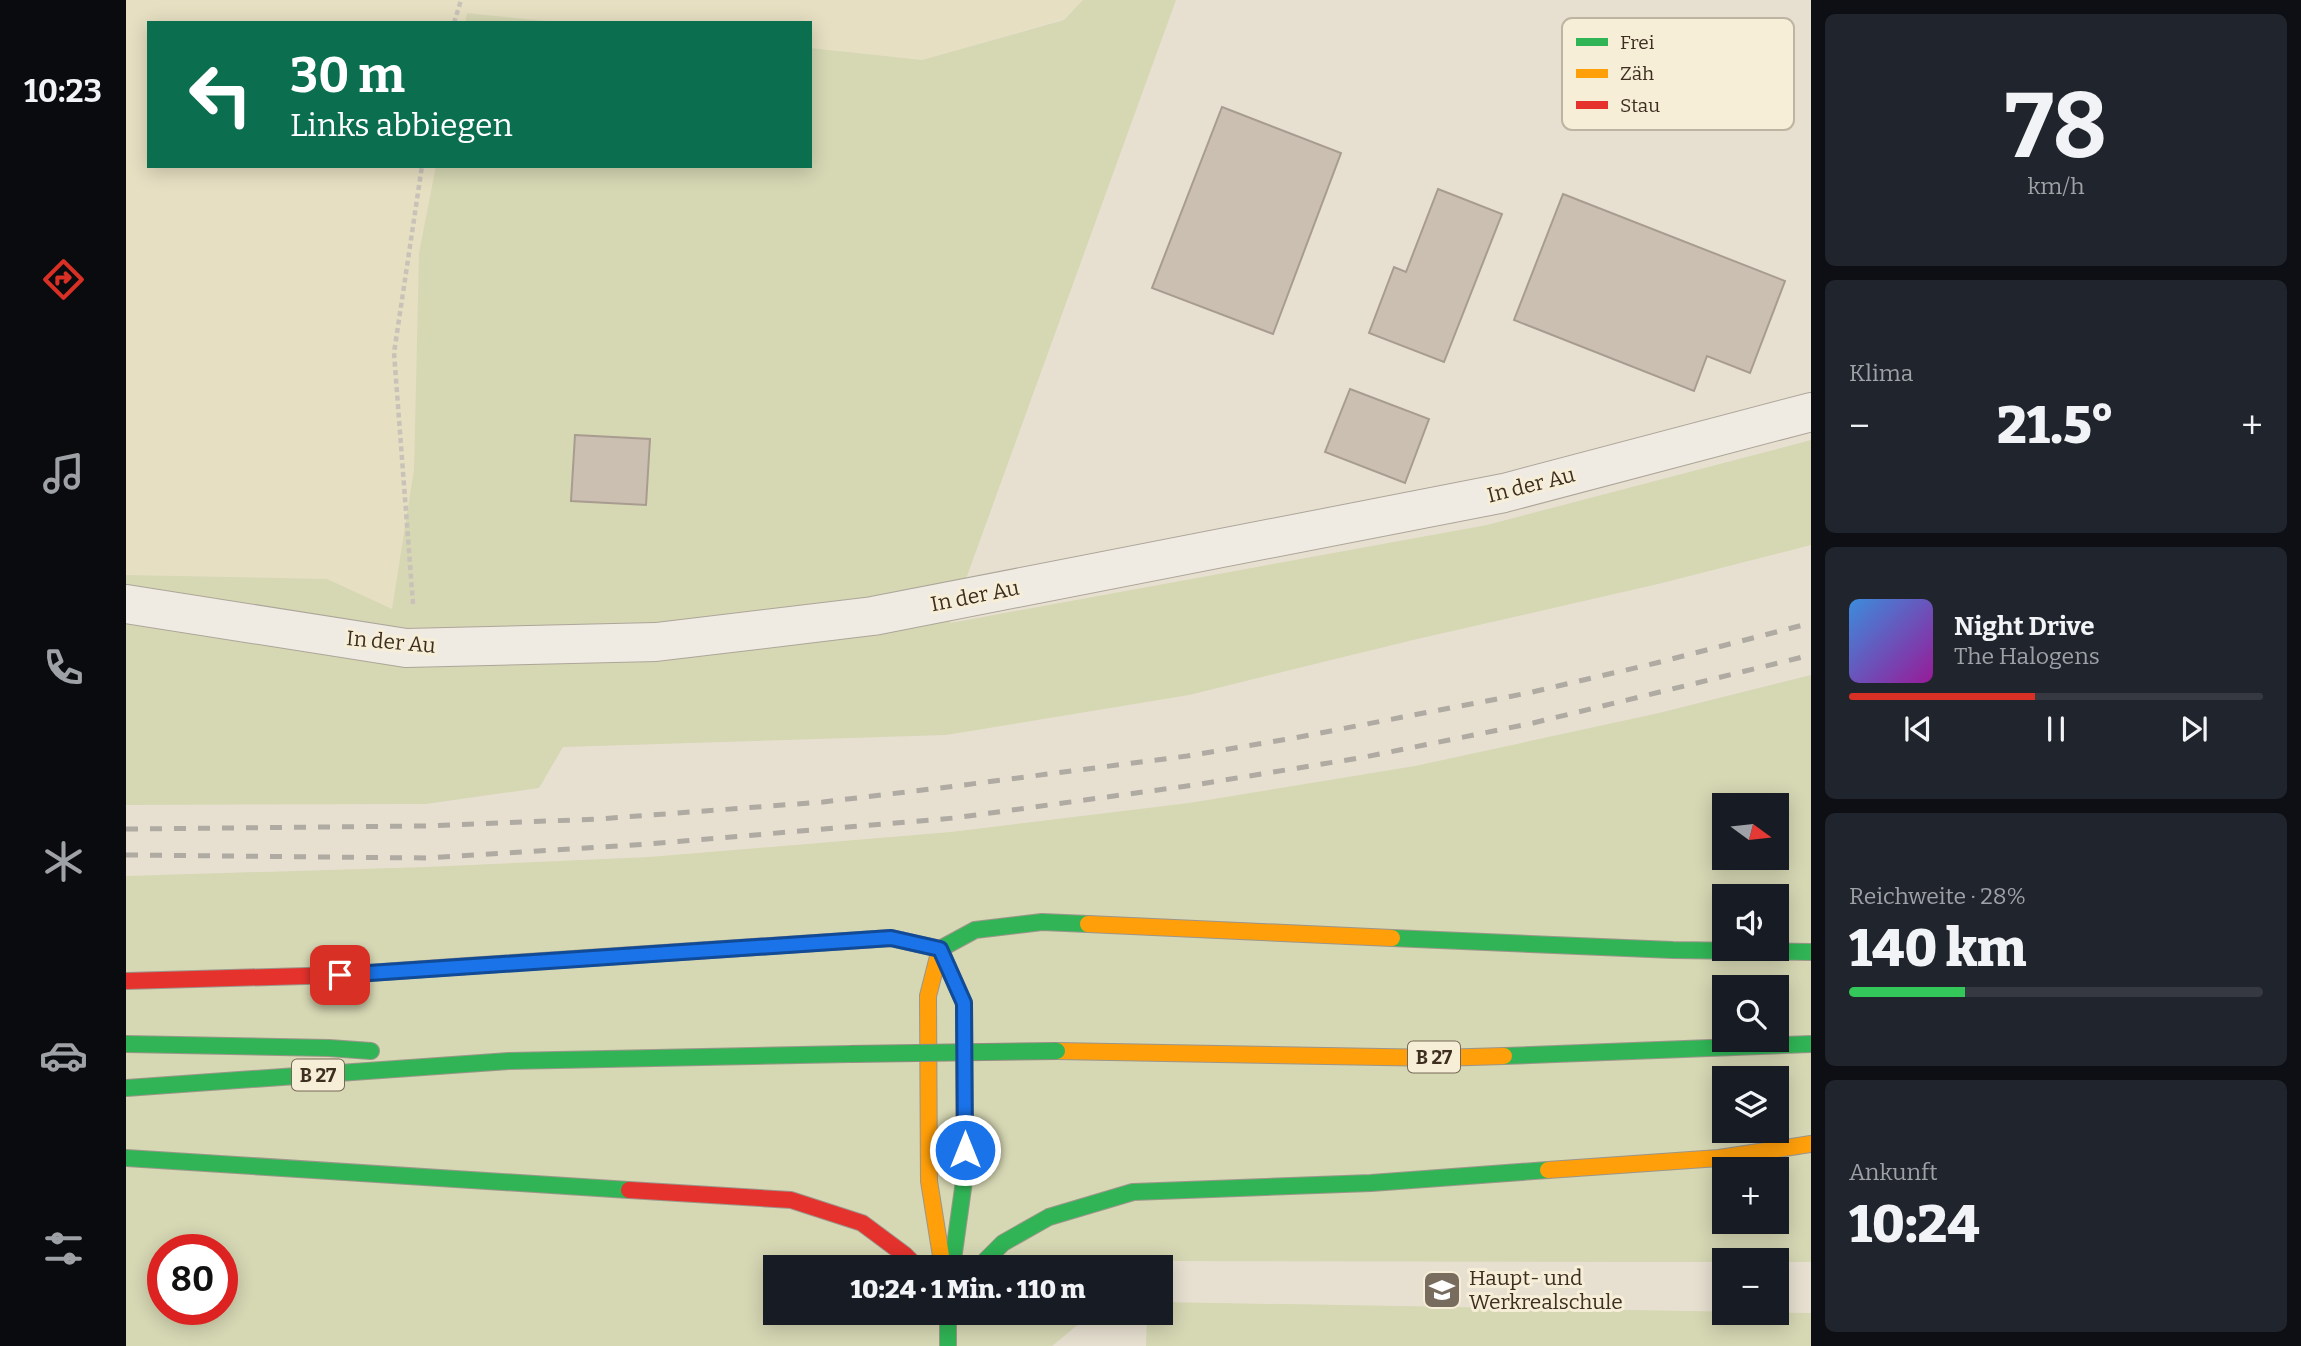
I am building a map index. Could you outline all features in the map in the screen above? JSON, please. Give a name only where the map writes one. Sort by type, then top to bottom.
[{"type":"main road","points":[[126,981],[340,975],[891,938],[940,949],[975,930],[1042,922],[1672,950],[1811,952]]},
{"type":"main road","points":[[940,949],[928,996],[929,1168],[941,1255]]},
{"type":"main road","points":[[940,949],[964,1003],[965,1174],[955,1255]]},
{"type":"main road","name":"B 27","points":[[126,1044],[329,1048],[509,1061]]},
{"type":"main road","name":"B 27","points":[[126,1088],[509,1061],[1057,1051],[1438,1058],[1811,1044]]},
{"type":"main road","points":[[991,1255],[1003,1243],[1049,1217],[1133,1192],[1371,1183],[1719,1158],[1811,1144]]},
{"type":"main road","points":[[126,1158],[791,1200],[862,1223],[905,1255]]},
{"type":"main road","points":[[948,1325],[948,1346]]},
{"type":"street","name":"In der Au","points":[[126,604],[406,648],[656,642],[873,616],[1504,493],[1811,412]]},
{"type":"path","points":[[455,21],[461,0]]},
{"type":"path","points":[[422,168],[394,353],[413,604],[422,648]]},
{"type":"shaded area","points":[[126,0],[1083,0],[1064,19],[922,60],[812,48],[812,21],[545,21],[467,13],[465,21],[147,21],[147,168],[436,168],[419,253],[414,471],[392,610],[327,579],[126,575]]},
{"type":"green space","points":[[1083,0],[1176,0],[950,623],[1487,525],[1811,440],[1811,545],[1189,695],[946,735],[563,747],[539,788],[426,804],[126,805],[126,575],[327,579],[392,609],[414,470],[419,253],[436,168],[812,168],[812,48],[922,60],[1064,20]]},
{"type":"green space","points":[[467,13],[545,21],[465,21]]},
{"type":"green space","points":[[1811,675],[1811,1262],[1789,1262],[1789,1248],[1712,1248],[1712,1262],[1173,1261],[1173,1255],[763,1255],[763,1325],[1077,1325],[1052,1346],[126,1346],[126,876],[649,857],[951,832],[1189,803],[1415,766],[1659,713]]},
{"type":"green space","points":[[1173,1302],[1712,1311],[1712,1325],[1789,1325],[1789,1313],[1811,1313],[1811,1346],[1146,1346],[1147,1325],[1173,1325]]},
{"type":"building","points":[[1222,107],[1341,153],[1273,334],[1152,288]]},
{"type":"building","points":[[1438,189],[1502,214],[1444,362],[1369,333],[1394,267],[1406,272]]},
{"type":"building","points":[[1563,194],[1785,281],[1750,373],[1707,356],[1694,391],[1514,320]]},
{"type":"building","points":[[1350,389],[1429,419],[1405,483],[1325,452]]},
{"type":"building","points":[[575,435],[650,439],[646,505],[571,501]]},
{"type":"railway","points":[[126,829],[425,826],[598,819],[823,802],[948,787],[1187,756],[1294,738],[1528,693],[1811,623]]},
{"type":"railway","points":[[126,855],[427,858],[648,844],[954,818],[1194,785],[1365,757],[1533,723],[1811,655]]},
{"type":"traffic: fast","points":[[467,966],[891,938],[940,949],[975,930],[1042,922],[1088,924]]},
{"type":"traffic: fast","points":[[1392,938],[1673,950],[1811,952]]},
{"type":"traffic: fast","points":[[940,949],[964,1003],[965,1174],[954,1255]]},
{"type":"traffic: fast","points":[[126,1044],[371,1051]]},
{"type":"traffic: fast","points":[[1504,1056],[1811,1044]]},
{"type":"traffic: fast","points":[[850,1054],[1057,1051]]},
{"type":"traffic: fast","points":[[126,1088],[509,1061],[850,1054]]},
{"type":"traffic: fast","points":[[126,1158],[629,1190]]},
{"type":"traffic: fast","points":[[991,1255],[1003,1243],[1049,1217],[1133,1192],[1371,1183],[1548,1170]]},
{"type":"traffic: fast","points":[[948,1325],[948,1346]]},
{"type":"traffic: slow","points":[[1088,924],[1392,938]]},
{"type":"traffic: slow","points":[[940,949],[928,996],[929,1181],[941,1255]]},
{"type":"traffic: slow","points":[[1057,1051],[1438,1058],[1504,1056]]},
{"type":"traffic: slow","points":[[1548,1170],[1719,1158],[1811,1144]]},
{"type":"traffic: jam","points":[[126,981],[340,975],[467,966]]},
{"type":"traffic: jam","points":[[629,1190],[791,1200],[862,1223],[905,1255]]},
{"type":"place","name":"Haupt- und Werkrealschule","points":[[1442,1290]]},
{"type":"route","points":[[340,975],[891,938],[940,949],[964,1003],[965,1150]]}]
